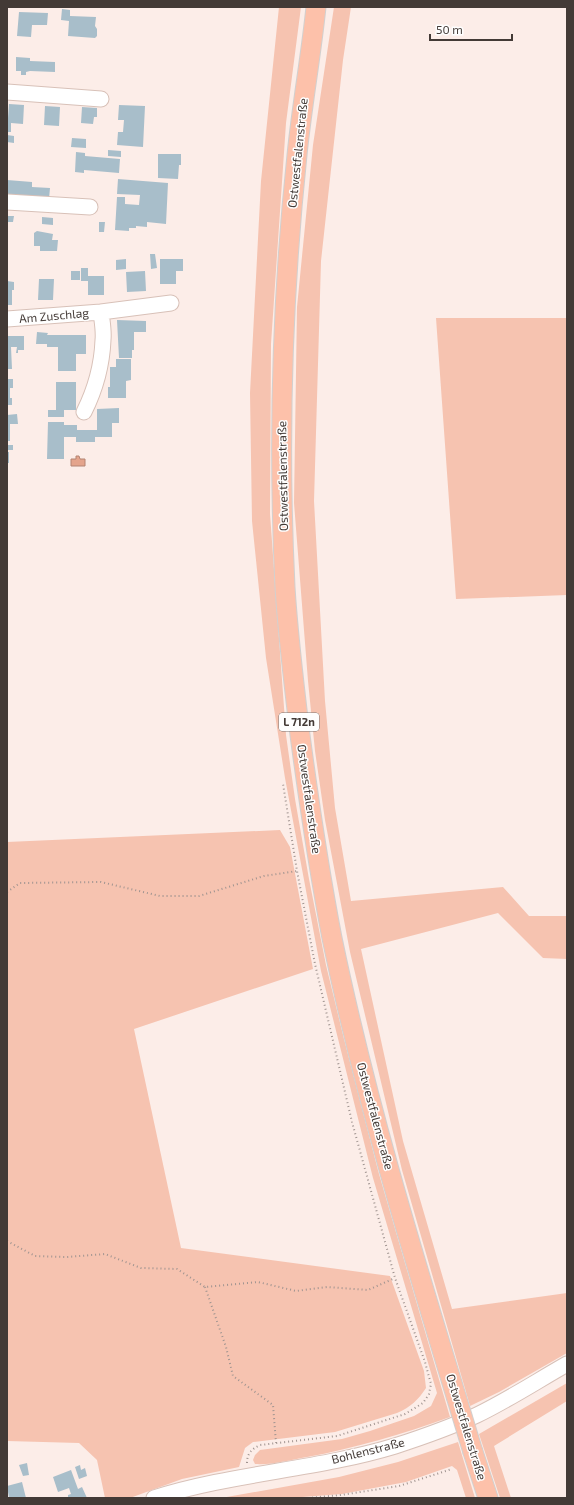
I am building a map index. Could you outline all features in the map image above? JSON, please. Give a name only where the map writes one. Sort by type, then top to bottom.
[{"type":"main road","name":"Ostwestfalenstraße","points":[[317,7],[297,153],[285,310],[282,401],[283,510],[285,588],[292,671],[310,808],[333,940],[365,1078],[407,1235],[488,1498]]},
{"type":"street","points":[[7,92],[101,99]]},
{"type":"street","points":[[7,202],[90,207]]},
{"type":"street","name":"Am Zuschlag","points":[[7,319],[101,312],[171,303]]},
{"type":"street","name":"Am Zuschlag","points":[[84,412],[92,397],[101,365],[104,338],[101,312]]},
{"type":"street","name":"Bohlenstraße","points":[[154,1498],[197,1486],[332,1461],[394,1446],[439,1431],[476,1415],[567,1364]]},
{"type":"path","points":[[249,1476],[246,1462],[251,1449],[260,1445],[337,1436],[405,1414],[423,1403],[429,1394],[431,1384],[425,1362],[395,1278],[352,1122],[315,964],[297,870],[283,784]]},
{"type":"path","points":[[7,892],[20,883],[101,882],[160,896],[199,896],[264,876],[297,870]]},
{"type":"path","points":[[7,1241],[35,1256],[67,1257],[105,1254],[141,1268],[177,1269],[205,1287],[226,1347],[234,1376],[273,1405],[276,1444]]},
{"type":"path","points":[[205,1287],[258,1282],[296,1292],[327,1287],[368,1290],[395,1278]]},
{"type":"path","points":[[308,1498],[341,1495],[399,1486],[452,1469]]},
{"type":"shaded area","points":[[279,7],[301,7],[286,123],[271,344],[270,514],[286,735],[295,799],[326,965],[379,1174],[450,1417],[397,1435],[361,1445],[288,1461],[255,1464],[253,1460],[255,1455],[260,1450],[342,1439],[414,1416],[431,1406],[437,1393],[373,1178],[321,971],[285,778],[266,658],[252,521],[250,393],[261,181]]},
{"type":"shaded area","points":[[334,7],[351,7],[343,60],[321,261],[314,501],[325,701],[335,808],[351,901],[503,887],[529,916],[567,916],[567,959],[543,958],[498,913],[361,949],[403,1141],[452,1309],[567,1293],[567,1353],[499,1392],[470,1406],[402,1170],[350,952],[325,820],[315,751],[308,681],[294,503],[297,307],[313,145]]},
{"type":"shaded area","points":[[436,318],[567,318],[567,595],[456,599]]},
{"type":"shaded area","points":[[76,456],[79,456],[80,459],[85,459],[85,466],[71,466],[71,459],[76,459]]},
{"type":"shaded area","points":[[280,830],[290,847],[313,969],[134,1029],[181,1248],[390,1276],[424,1371],[426,1388],[414,1403],[397,1413],[335,1432],[253,1442],[245,1448],[239,1467],[182,1479],[130,1498],[105,1498],[97,1460],[79,1443],[7,1441],[7,842]]},
{"type":"shaded area","points":[[567,1383],[567,1401],[494,1446],[511,1498],[500,1498],[479,1434]]},
{"type":"shaded area","points":[[458,1442],[475,1498],[466,1498],[457,1470],[452,1466],[406,1482],[342,1494],[289,1498],[221,1498],[339,1477],[398,1462]]},
{"type":"building","points":[[62,9],[70,10],[70,16],[96,17],[95,26],[97,29],[97,36],[95,38],[68,36],[69,21],[61,20]]},
{"type":"building","points":[[19,12],[48,13],[47,25],[32,25],[31,37],[17,36]]},
{"type":"building","points":[[16,57],[30,58],[30,61],[55,62],[55,72],[30,71],[26,72],[26,75],[21,75],[21,71],[16,71]]},
{"type":"building","points":[[9,104],[24,105],[23,124],[11,123],[11,132],[7,132]]},
{"type":"building","points":[[119,105],[145,106],[143,147],[117,145],[118,132],[123,132],[124,120],[118,120]]},
{"type":"building","points":[[45,106],[60,107],[59,126],[44,125]]},
{"type":"building","points":[[82,107],[97,108],[97,117],[94,117],[93,124],[81,123]]},
{"type":"building","points":[[7,135],[14,136],[14,143],[7,142]]},
{"type":"building","points":[[72,138],[86,139],[86,148],[71,147]]},
{"type":"building","points":[[108,150],[121,151],[121,157],[108,156]]},
{"type":"building","points":[[76,152],[85,153],[85,156],[120,159],[119,173],[84,170],[84,173],[75,172]]},
{"type":"building","points":[[158,154],[181,154],[181,165],[179,165],[178,179],[158,178]]},
{"type":"building","points":[[118,179],[168,183],[166,224],[147,222],[147,227],[136,226],[136,228],[129,228],[129,231],[115,230],[117,197],[125,197],[125,204],[139,205],[140,195],[117,194]]},
{"type":"building","points":[[7,180],[32,182],[32,187],[50,188],[49,199],[19,199],[19,195],[7,194]]},
{"type":"building","points":[[7,216],[14,216],[13,222],[7,222]]},
{"type":"building","points":[[42,217],[53,218],[53,225],[42,224]]},
{"type":"building","points":[[99,222],[105,222],[104,232],[99,232]]},
{"type":"building","points":[[37,231],[53,234],[52,240],[58,240],[57,251],[40,251],[40,246],[34,246],[34,233]]},
{"type":"building","points":[[150,254],[155,254],[157,268],[151,269]]},
{"type":"building","points":[[126,259],[126,269],[116,270],[116,260]]},
{"type":"building","points":[[160,259],[183,259],[183,271],[176,271],[176,284],[160,284]]},
{"type":"building","points":[[81,268],[88,268],[88,276],[104,276],[104,295],[88,295],[88,281],[81,281]]},
{"type":"building","points":[[71,271],[80,271],[80,280],[71,280]]},
{"type":"building","points":[[145,271],[146,291],[127,292],[126,272]]},
{"type":"building","points":[[39,279],[54,279],[53,300],[38,300]]},
{"type":"building","points":[[7,281],[14,282],[14,290],[12,290],[12,305],[7,305]]},
{"type":"building","points":[[117,320],[146,321],[146,332],[134,332],[134,350],[132,350],[132,358],[119,358]]},
{"type":"building","points":[[37,332],[48,333],[47,335],[86,335],[86,354],[76,354],[76,371],[58,371],[58,347],[47,347],[47,344],[36,344]]},
{"type":"building","points":[[7,336],[24,336],[24,350],[18,350],[18,353],[16,353],[17,347],[11,347],[12,369],[7,369]]},
{"type":"building","points":[[116,359],[131,359],[131,380],[126,381],[126,398],[108,398],[108,387],[110,387],[110,367],[116,367]]},
{"type":"building","points":[[7,379],[13,379],[13,388],[10,388],[12,405],[7,405]]},
{"type":"building","points":[[56,382],[76,382],[76,410],[64,410],[64,417],[48,417],[48,410],[56,410]]},
{"type":"building","points":[[119,408],[119,423],[112,423],[112,437],[95,437],[95,442],[76,442],[76,437],[64,437],[64,459],[47,459],[48,422],[64,422],[64,425],[77,425],[77,430],[97,430],[97,409]]},
{"type":"building","points":[[17,414],[18,424],[10,424],[10,441],[7,441],[7,415]]},
{"type":"building","points":[[7,445],[13,445],[13,450],[7,450]]},
{"type":"building","points":[[7,452],[9,452],[9,463],[7,463]]},
{"type":"building","points":[[27,1463],[29,1475],[23,1476],[19,1465]]},
{"type":"building","points":[[80,1465],[81,1470],[85,1468],[87,1476],[79,1479],[75,1467]]},
{"type":"building","points":[[71,1470],[78,1489],[82,1487],[87,1498],[68,1498],[68,1495],[71,1494],[69,1488],[58,1492],[53,1477]]},
{"type":"building","points":[[22,1482],[26,1498],[9,1498],[7,1486]]}]
